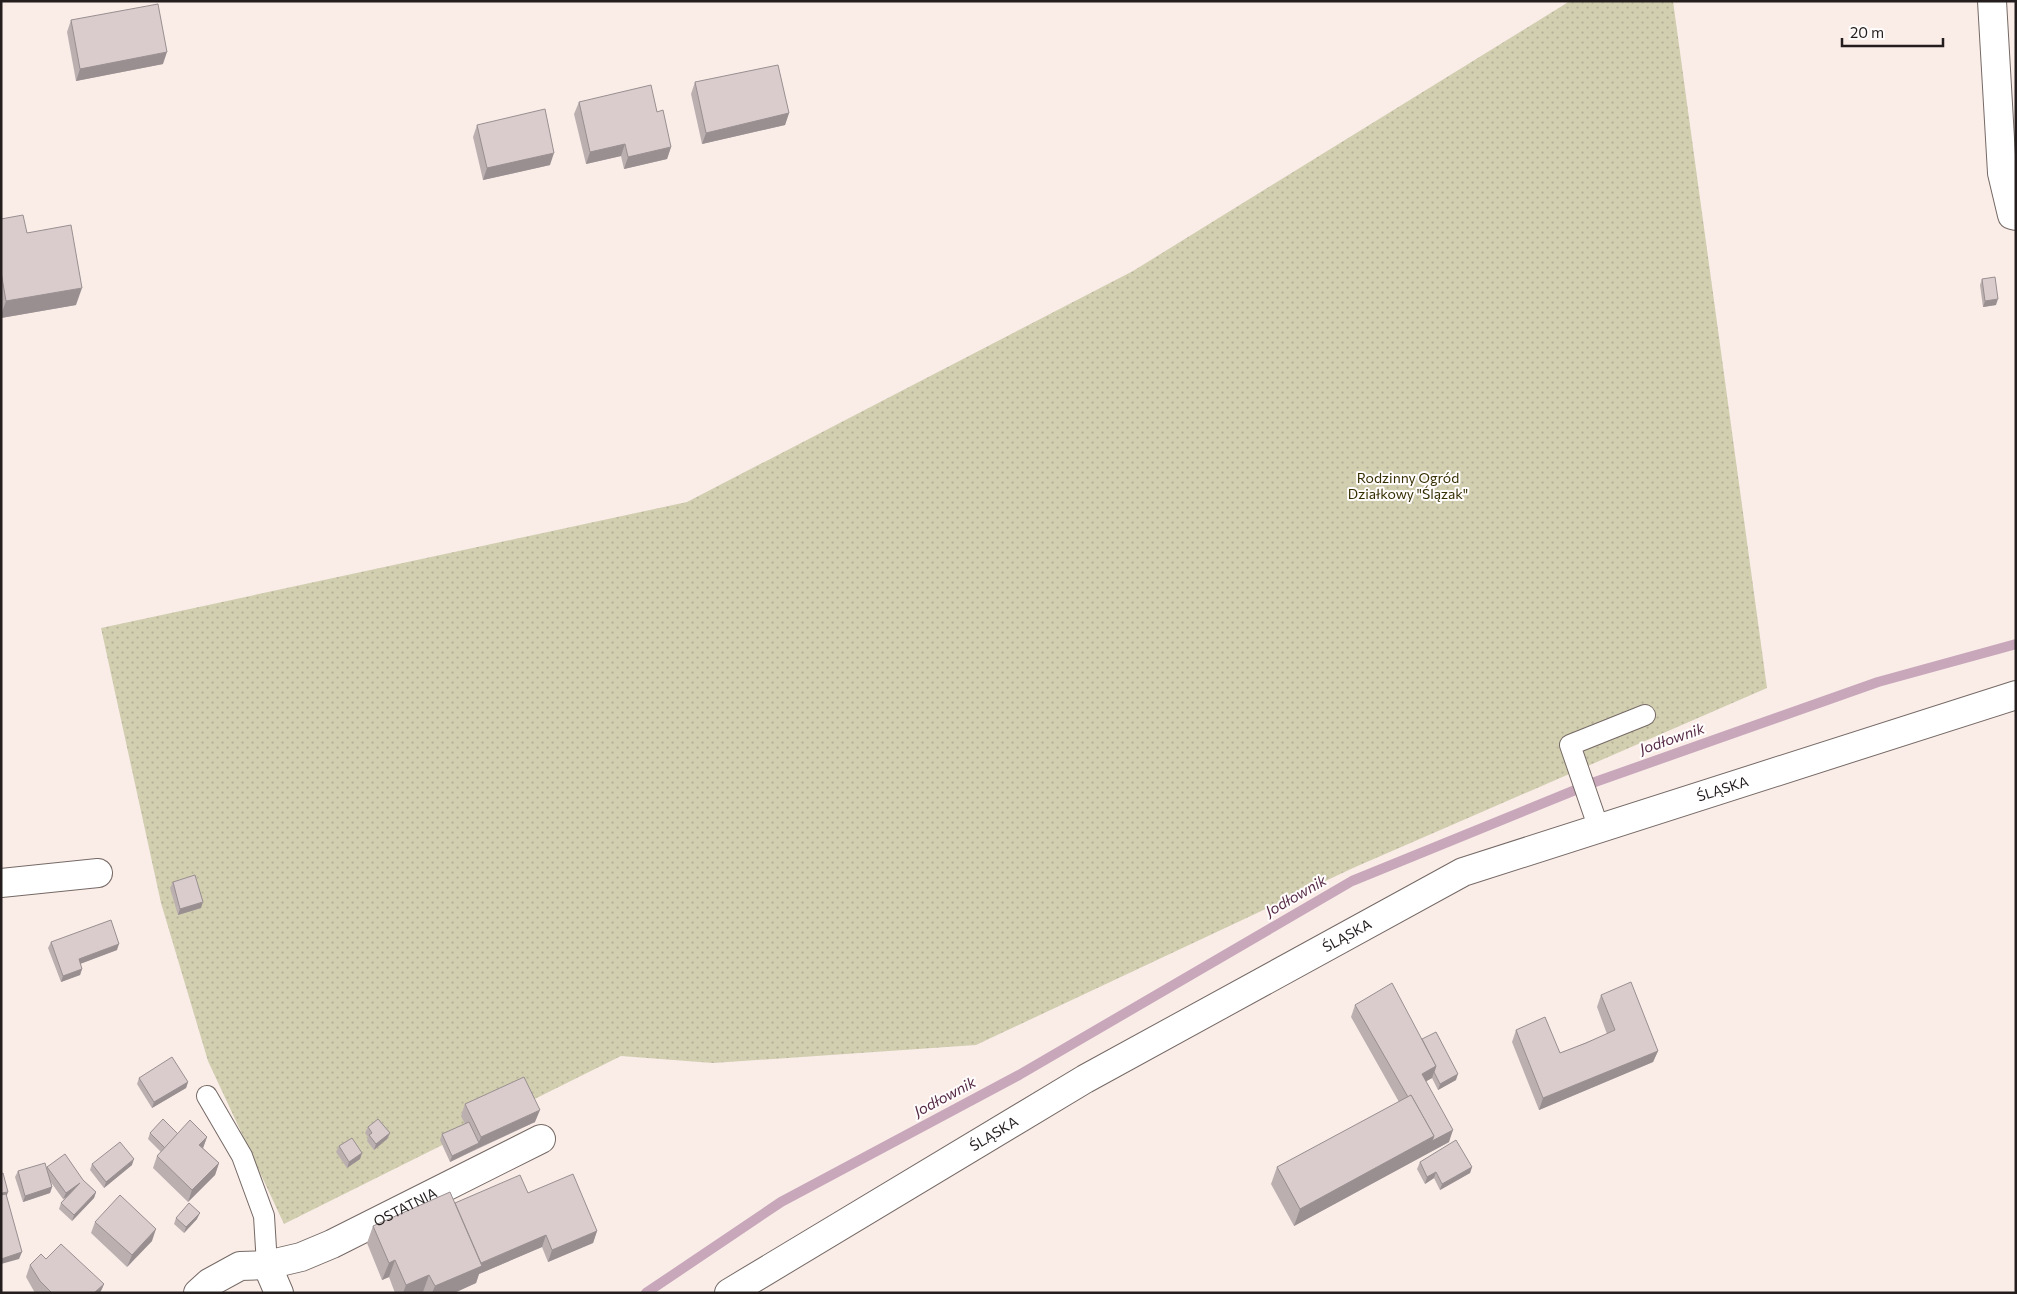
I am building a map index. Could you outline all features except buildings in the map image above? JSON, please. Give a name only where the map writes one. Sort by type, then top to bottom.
[{"type":"street","points":[[1992,1],[2002,173],[2014,216]]},
{"type":"street","name":"ŚLĄSKA","points":[[729,1293],[1085,1079],[1463,872],[2016,695]]},
{"type":"street","points":[[1,883],[98,873]]},
{"type":"street","name":"OSTATNIA","points":[[198,1293],[209,1283],[240,1266],[266,1265],[301,1257],[332,1244],[541,1139]]},
{"type":"street","points":[[266,1265],[279,1293]]},
{"type":"lane","points":[[1600,829],[1570,745],[1645,715]]},
{"type":"lane","points":[[207,1096],[242,1156],[264,1216],[266,1265]]},
{"type":"green space","name":"Rodzinny Ogród Działkowy \"Ślązak\"","points":[[1570,1],[1673,1],[1767,688],[1353,868],[976,1045],[713,1063],[621,1056],[284,1224],[208,1061],[161,903],[101,628],[687,502],[1133,271]]},
{"type":"waterway","name":"Jodłownik","points":[[646,1293],[781,1202],[1019,1075],[1352,881],[1595,782],[1878,682],[2016,644]]}]
